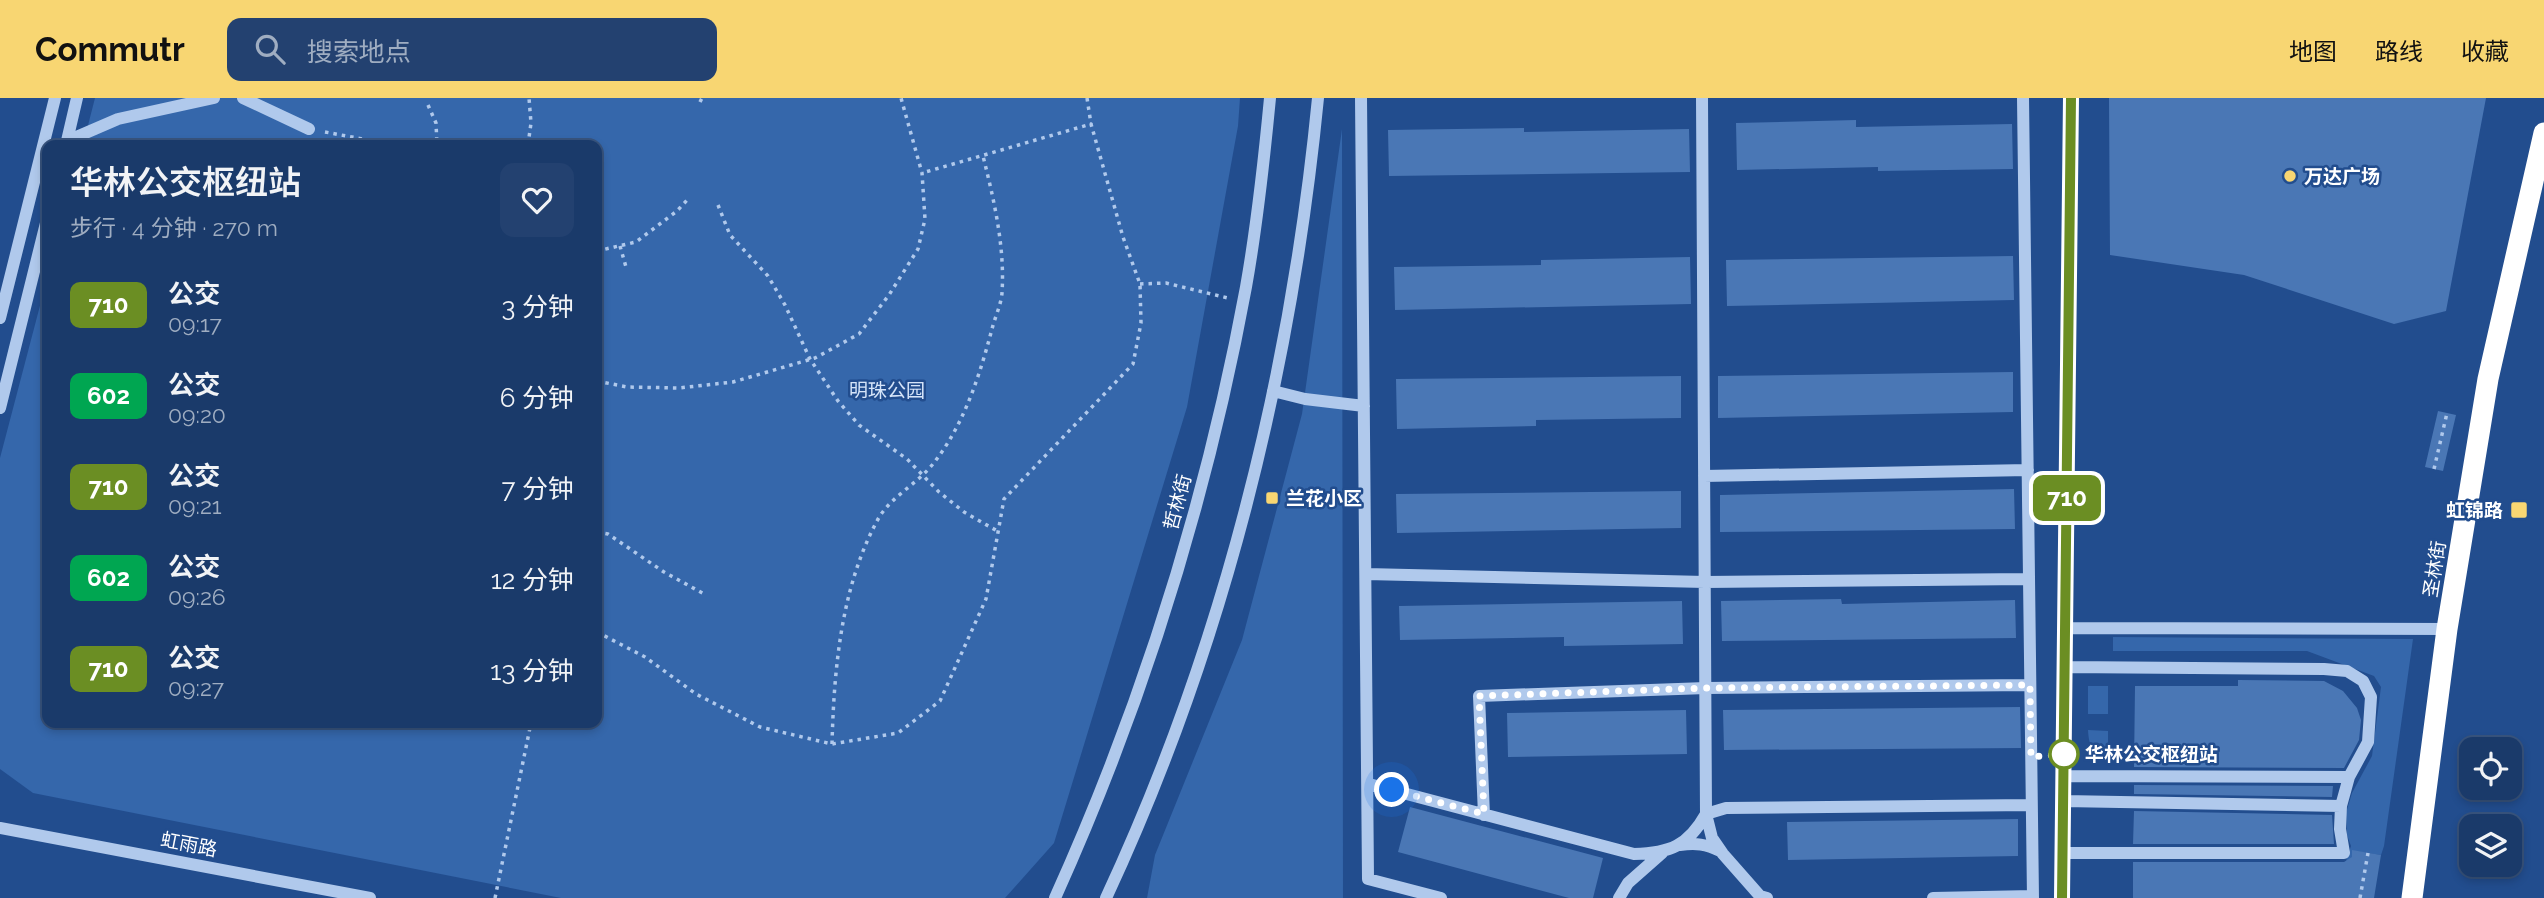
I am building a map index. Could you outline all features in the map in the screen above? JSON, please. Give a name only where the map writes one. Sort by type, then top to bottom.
[{"type":"highway","name":"圣林街","points":[[2414,897],[2447,629],[2488,379],[2544,133]]},
{"type":"street","points":[[44,140],[55,98]]},
{"type":"street","points":[[67,140],[78,98]]},
{"type":"street","points":[[72,140],[118,119],[214,98]]},
{"type":"street","points":[[243,98],[309,129]]},
{"type":"street","name":"哲林街","points":[[1055,898],[1113,762],[1150,662],[1185,548],[1216,429],[1243,302],[1270,98]]},
{"type":"street","points":[[1106,898],[1159,778],[1197,676],[1233,562],[1273,391],[1312,164],[1318,98]]},
{"type":"street","points":[[1361,98],[1368,879],[1441,898]]},
{"type":"street","points":[[1702,98],[1706,814],[1712,838],[1720,851],[1763,897]]},
{"type":"street","points":[[1933,898],[2033,897],[2023,98]]},
{"type":"street","points":[[2062,898],[2071,98]]},
{"type":"street","points":[[0,318],[42,150]]},
{"type":"street","points":[[0,408],[42,239]]},
{"type":"street","points":[[1273,391],[1305,399],[1364,405]]},
{"type":"street","points":[[1704,476],[2028,470]]},
{"type":"street","points":[[1366,574],[1705,582],[2029,579]]},
{"type":"street","points":[[2065,628],[2447,629]]},
{"type":"street","points":[[2063,853],[2344,853],[2340,829],[2341,806],[2349,777],[2368,742],[2371,697],[2363,681],[2347,671],[2065,667]]},
{"type":"street","points":[[1484,814],[1479,696],[1706,688],[2030,685]]},
{"type":"street","points":[[2064,776],[2349,777]]},
{"type":"street","points":[[1369,784],[1634,854],[1655,853],[1695,843],[1706,844],[1720,851]]},
{"type":"street","points":[[2064,802],[2341,806]]},
{"type":"street","points":[[1680,845],[1695,833],[1706,814],[1726,808],[2031,805]]},
{"type":"street","name":"虹雨路","points":[[0,828],[370,898]]},
{"type":"street","points":[[1619,898],[1628,883],[1666,850]]},
{"type":"street","points":[[1116,898],[1120,869]]},
{"type":"path","points":[[529,98],[531,123],[529,140]]},
{"type":"path","points":[[602,382],[627,387],[679,388],[733,383],[810,359],[859,334],[889,295],[918,249],[925,219],[922,173],[901,98]]},
{"type":"path","points":[[602,635],[645,657],[696,694],[760,727],[832,744],[898,733],[940,701],[986,599],[1004,499],[1133,364],[1141,323],[1140,284],[1123,237],[1091,124],[1087,98]]},
{"type":"path","points":[[428,105],[436,123],[437,140]]},
{"type":"path","points":[[922,173],[1091,124]]},
{"type":"path","points":[[309,129],[368,140]]},
{"type":"path","points":[[832,744],[834,691],[848,599],[859,557],[878,517],[936,461],[957,424],[983,367],[1002,295],[1002,261],[994,202],[983,156]]},
{"type":"path","points":[[602,250],[636,242],[677,211],[689,198]]},
{"type":"path","points":[[718,205],[730,235],[768,276],[810,359],[838,401],[859,425],[907,459],[939,492],[964,512],[999,532]]},
{"type":"path","points":[[620,246],[626,267]]},
{"type":"path","points":[[1140,284],[1166,283],[1243,302]]},
{"type":"path","points":[[2434,469],[2447,413]]},
{"type":"path","points":[[602,533],[608,534],[664,572],[706,595]]},
{"type":"path","points":[[495,898],[530,728]]},
{"type":"path","points":[[2360,898],[2368,853]]},
{"type":"green space","name":"明珠公园","points":[[95,98],[1240,98],[1238,126],[1187,407],[1054,843],[1005,898],[561,898],[33,793],[0,769],[0,458],[42,298],[42,728],[602,728],[602,140],[84,140]]},
{"type":"green space","points":[[1342,129],[1343,898],[1147,898],[1155,855],[1242,640],[1302,414]]},
{"type":"green space","points":[[2113,637],[2413,639],[2384,846],[2381,855],[2354,851],[2346,898],[2334,898],[2351,846],[2347,835],[2346,813],[2352,793],[2372,756],[2381,687],[2374,676],[2307,651],[2113,651]]},
{"type":"green space","points":[[2088,686],[2108,686],[2108,714],[2088,714]]},
{"type":"green space","points":[[2088,730],[2108,731],[2108,761],[2092,749]]},
{"type":"building","name":"万达广场","points":[[2109,98],[2486,98],[2446,311],[2394,324],[2244,275],[2110,255]]},
{"type":"building","points":[[1856,120],[1856,127],[2012,124],[2013,169],[1878,171],[1878,167],[1737,170],[1736,123]]},
{"type":"building","points":[[1524,128],[1524,132],[1689,129],[1690,172],[1389,176],[1388,130]]},
{"type":"building","points":[[2013,256],[2014,300],[1727,306],[1726,260]]},
{"type":"building","points":[[1690,257],[1691,304],[1395,310],[1394,267],[1541,265],[1541,260]]},
{"type":"building","points":[[2013,372],[2013,412],[1718,418],[1718,376]]},
{"type":"building","points":[[1681,376],[1681,418],[1536,420],[1536,426],[1397,429],[1396,379]]},
{"type":"building","points":[[2438,411],[2456,415],[2443,471],[2425,467]]},
{"type":"building","points":[[2014,489],[2015,529],[1720,532],[1720,495]]},
{"type":"building","points":[[1681,491],[1681,528],[1397,533],[1396,494]]},
{"type":"building","points":[[1841,599],[1842,604],[2015,600],[2016,638],[1722,641],[1721,601]]},
{"type":"building","points":[[1682,601],[1683,644],[1564,646],[1564,637],[1400,640],[1399,606]]},
{"type":"building","points":[[2238,680],[2324,681],[2343,691],[2357,708],[2361,720],[2359,740],[2344,768],[2134,767],[2135,686],[2238,686]]},
{"type":"building","points":[[2020,707],[2021,748],[1724,750],[1723,710]]},
{"type":"building","points":[[1686,710],[1687,754],[1508,757],[1507,713]]},
{"type":"building","points":[[2134,785],[2333,786],[2332,797],[2134,794]]},
{"type":"building","points":[[1410,807],[1603,858],[1593,898],[1569,898],[1398,852]]},
{"type":"building","points":[[2134,811],[2332,815],[2334,844],[2133,844]]},
{"type":"building","points":[[2018,819],[2018,856],[1788,860],[1787,822]]},
{"type":"building","points":[[2352,850],[2381,855],[2374,898],[2133,898],[2133,862],[2344,862],[2352,857]]},
{"type":"bus line","name":"710","points":[[2062,898],[2071,98]]},
{"type":"place","name":"万达广场","points":[[2290,176]]},
{"type":"place","name":"兰花小区","points":[[1272,498]]},
{"type":"place","name":"虹锦路","points":[[2519,510]]},
{"type":"place","name":"华林公交枢纽站","points":[[2064,754]]},
{"type":"route","points":[[1392,790],[1484,814],[1479,696],[1706,688],[2030,685],[2031,757],[2064,754]]}]
